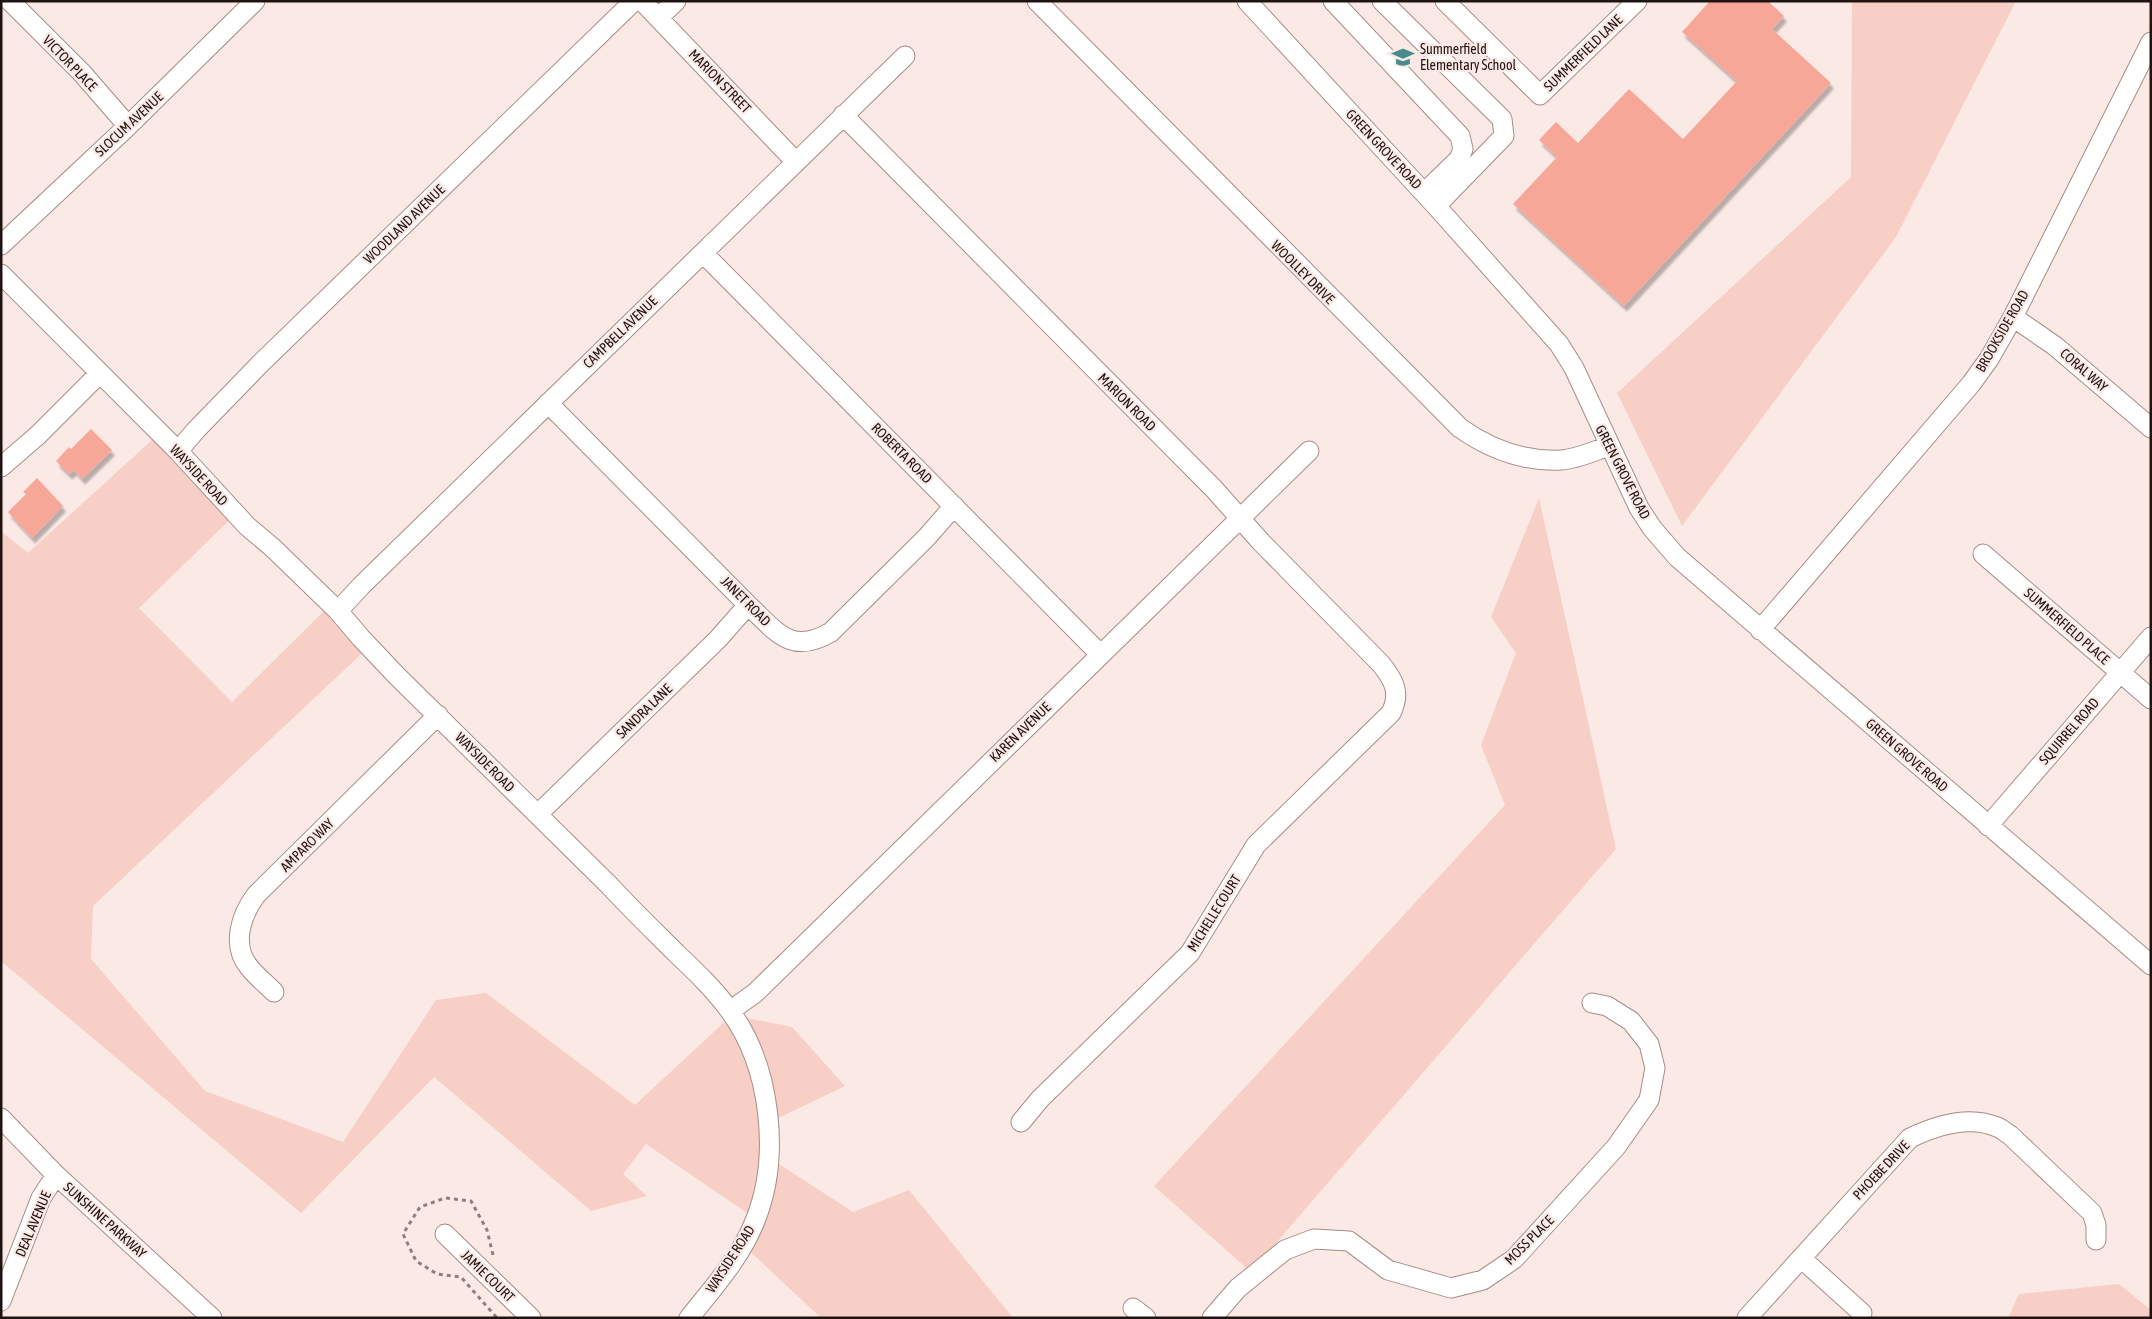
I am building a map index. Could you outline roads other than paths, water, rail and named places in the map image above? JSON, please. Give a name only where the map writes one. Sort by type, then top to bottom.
[{"type":"street","name":"VICTOR PLACE","points":[[10,1],[82,73],[128,126]]},
{"type":"street","name":"SLOCUM AVENUE","points":[[1,245],[128,126],[255,1]]},
{"type":"street","name":"WOODLAND AVENUE","points":[[178,452],[196,430],[260,364],[634,1]]},
{"type":"street","name":"MARION STREET","points":[[642,1],[796,162]]},
{"type":"street","points":[[659,18],[676,1]]},
{"type":"street","name":"WOOLLEY DRIVE","points":[[1037,1],[1460,428],[1477,440],[1502,452],[1537,459],[1562,460],[1609,446]]},
{"type":"street","points":[[1333,1],[1460,136],[1463,149],[1459,159],[1430,199]]},
{"type":"street","points":[[1382,1],[1502,119],[1504,136],[1430,199]]},
{"type":"street","name":"SUMMERFIELD LANE","points":[[1445,1],[1540,95],[1636,1]]},
{"type":"street","name":"GREEN GROVE ROAD","points":[[1256,4],[1559,344],[1574,368],[1639,508],[1664,543],[1676,556],[2151,965]]},
{"type":"street","name":"BROOKSIDE ROAD","points":[[1760,630],[1971,384],[1989,359],[2013,317],[2151,42]]},
{"type":"street","name":"CAMPBELL AVENUE","points":[[338,611],[360,586],[905,56]]},
{"type":"street","name":"MARION ROAD","points":[[844,115],[1214,489],[1381,664],[1393,678],[1396,697]]},
{"type":"street","name":"ROBERTA ROAD","points":[[703,252],[1100,654]]},
{"type":"street","name":"WAYSIDE ROAD","points":[[1,274],[178,452],[247,526],[273,548],[338,611],[361,638],[692,969],[730,1011],[747,1038],[758,1064],[766,1092],[768,1158],[764,1189],[755,1222],[736,1256],[689,1318]]},
{"type":"street","name":"CORAL WAY","points":[[2013,317],[2055,346],[2151,428]]},
{"type":"street","points":[[1,467],[37,436],[100,373]]},
{"type":"street","name":"JANET ROAD","points":[[548,403],[748,605],[781,636],[792,641],[805,642],[817,640],[831,632],[920,544],[954,506]]},
{"type":"street","name":"KAREN AVENUE","points":[[730,1011],[774,975],[1308,451]]},
{"type":"street","name":"SUMMERFIELD PLACE","points":[[1983,554],[2151,699]]},
{"type":"street","name":"SANDRA LANE","points":[[538,814],[718,639],[748,605]]},
{"type":"street","name":"SQUIRREL ROAD","points":[[1988,826],[2151,637]]},
{"type":"street","name":"MICHELLE COURT","points":[[1021,1122],[1040,1099],[1190,953],[1256,846],[1379,726],[1391,713],[1396,697]]},
{"type":"street","name":"AMPARO WAY","points":[[274,992],[248,966],[242,953],[240,934],[242,920],[248,906],[438,715]]},
{"type":"street","name":"MOSS PLACE","points":[[1212,1318],[1238,1288],[1285,1250],[1314,1239],[1349,1241],[1388,1270],[1451,1288],[1483,1280],[1514,1259],[1616,1147],[1649,1100],[1655,1068],[1649,1044],[1631,1021],[1607,1006],[1592,1003]]},
{"type":"street","name":"SUNSHINE PARKWAY","points":[[1,1118],[56,1176],[210,1317]]},
{"type":"street","name":"PHOEBE DRIVE","points":[[1747,1318],[1910,1138],[1927,1130],[1963,1123],[1997,1126],[2010,1135],[2092,1213],[2096,1225],[2096,1240]]},
{"type":"street","name":"DEAL AVENUE","points":[[1,1301],[41,1198],[56,1176]]},
{"type":"street","name":"JAMIE COURT","points":[[445,1234],[531,1318]]},
{"type":"street","points":[[1801,1258],[1862,1313]]},
{"type":"place","name":"Summerfield Elementary School","points":[[1403,57]]}]
